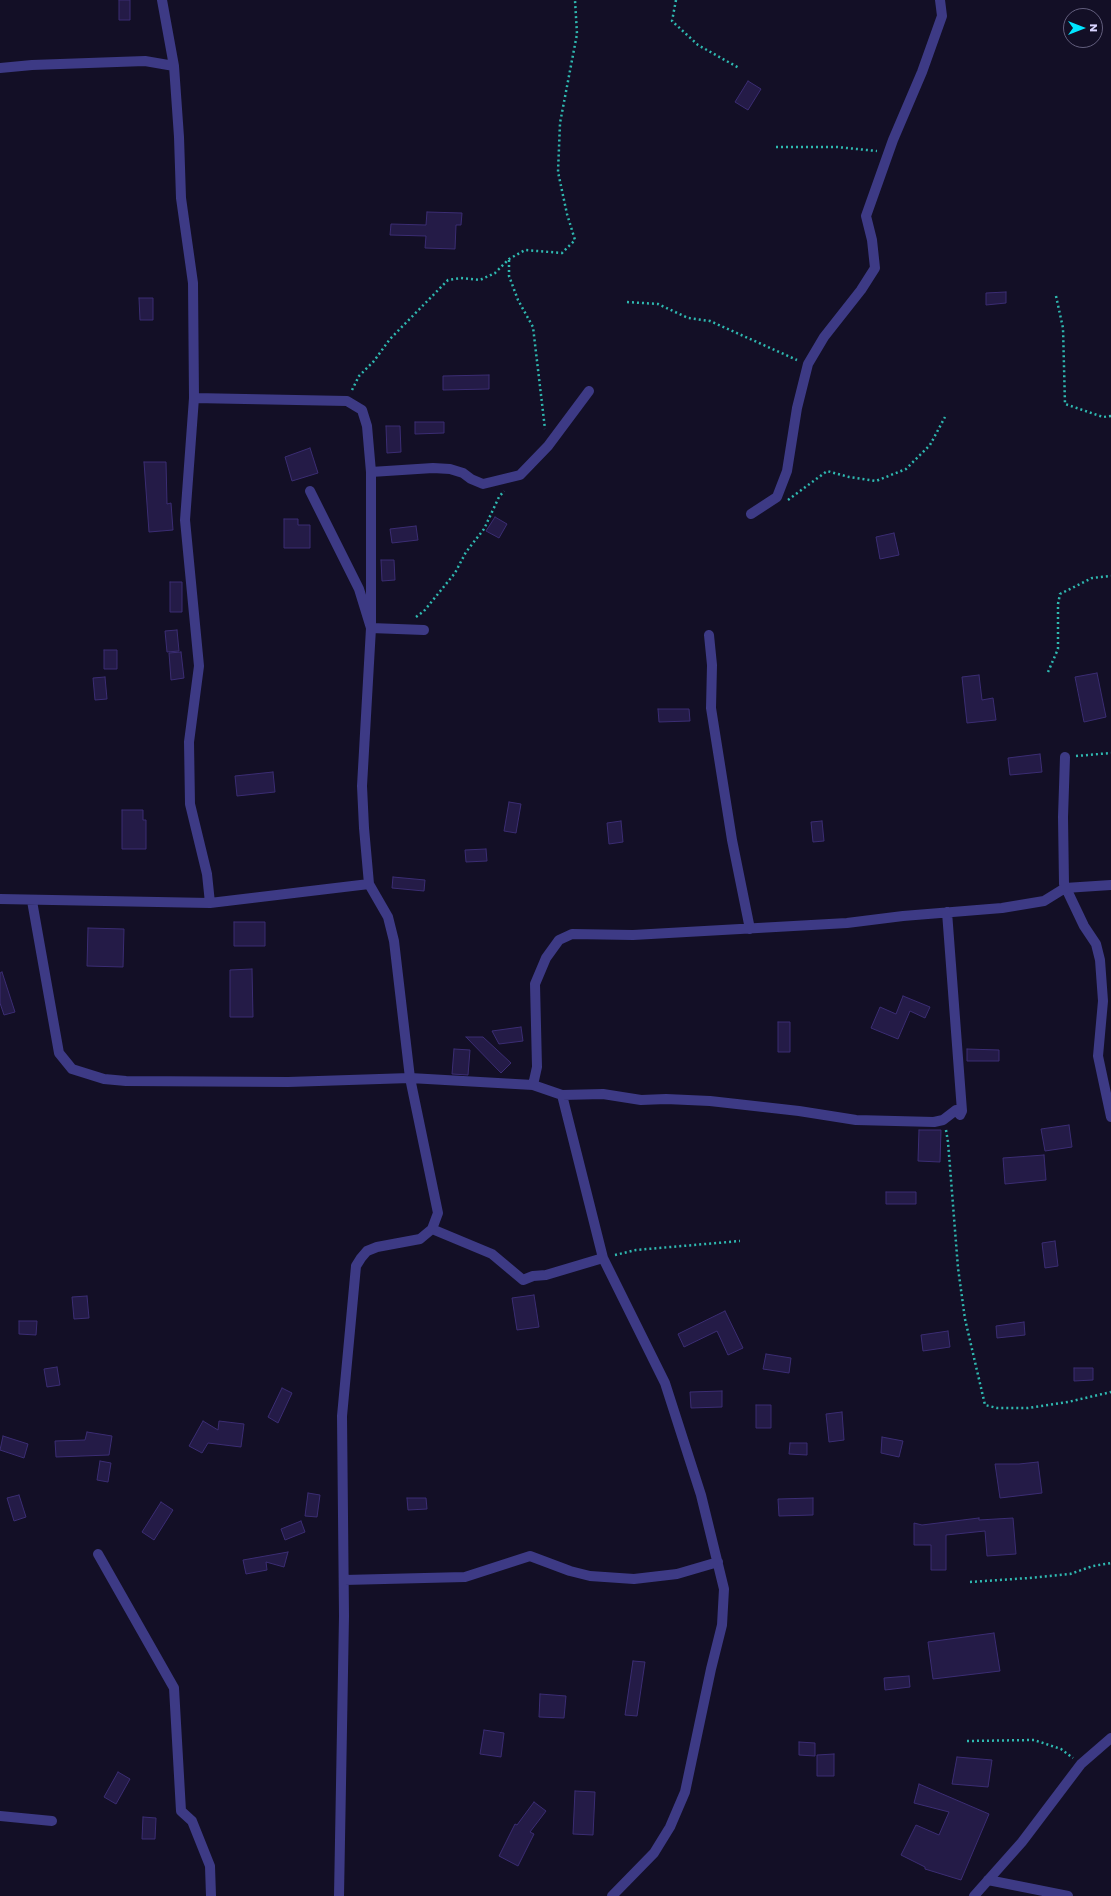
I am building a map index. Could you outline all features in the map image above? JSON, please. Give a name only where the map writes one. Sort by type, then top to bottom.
[{"type":"street","points":[[162,0],[174,66],[179,137],[181,198],[192,283],[194,398],[185,520],[199,666],[189,742],[190,804],[207,874],[210,903]]},
{"type":"street","points":[[751,514],[778,497],[787,471],[797,408],[808,364],[824,337],[861,290],[875,268],[872,240],[866,216],[889,152],[922,72],[942,16],[940,0]]},
{"type":"street","points":[[0,68],[32,65],[145,61],[174,66]]},
{"type":"street","points":[[371,472],[433,468],[450,469],[463,473],[483,484],[520,475],[548,446],[588,391]]},
{"type":"street","points":[[194,398],[347,401],[362,410],[367,426],[371,472],[371,628],[362,786],[369,884],[388,917],[392,930],[404,1015],[410,1078],[438,1213],[432,1229],[420,1239],[377,1247],[367,1251],[356,1266],[342,1416],[344,1580],[339,1896]]},
{"type":"street","points":[[310,491],[359,589],[371,628]]},
{"type":"street","points":[[371,628],[424,630]]},
{"type":"street","points":[[709,635],[712,665],[711,708],[731,833],[750,929]]},
{"type":"street","points":[[1065,757],[1063,817],[1065,888],[1084,926],[1094,940],[1100,960],[1103,1001],[1098,1056],[1111,1117]]},
{"type":"street","points":[[0,899],[32,901],[210,903],[369,884]]},
{"type":"street","points":[[534,1085],[537,1067],[535,984],[546,958],[559,940],[572,934],[633,935],[847,923],[947,912],[1002,908],[1044,901],[1065,888],[1111,885]]},
{"type":"street","points":[[32,901],[59,1053],[72,1069],[104,1079],[126,1081],[288,1082],[410,1078],[534,1085],[562,1095],[603,1094],[641,1100],[666,1099],[710,1101],[799,1111],[856,1120],[923,1122],[943,1120],[956,1110],[960,1115],[962,1111],[947,912]]},
{"type":"street","points":[[562,1095],[603,1258],[665,1383],[701,1496],[724,1589],[722,1625],[710,1670],[684,1792],[670,1827],[654,1853],[612,1896]]},
{"type":"street","points":[[432,1229],[492,1254],[523,1280],[533,1276],[546,1275],[603,1258]]},
{"type":"street","points":[[98,1554],[174,1688],[181,1811],[192,1821],[210,1866],[211,1896]]},
{"type":"street","points":[[344,1580],[465,1577],[530,1556],[570,1571],[590,1576],[626,1579],[655,1578],[677,1574],[718,1562]]},
{"type":"street","points":[[974,1896],[1022,1842],[1081,1764],[1111,1738]]},
{"type":"street","points":[[0,1816],[52,1821]]},
{"type":"street","points":[[988,1880],[1068,1896]]},
{"type":"path","points":[[347,401],[359,376],[374,361],[390,339],[448,280],[461,278],[480,280],[495,272],[509,259],[525,250],[562,253],[575,240],[567,214],[558,172],[561,117],[570,78],[577,34],[575,0]]},
{"type":"path","points":[[676,0],[672,21],[698,45],[739,68]]},
{"type":"path","points":[[776,148],[836,147],[889,152]]},
{"type":"path","points":[[509,259],[509,276],[518,300],[533,327],[542,408],[548,446]]},
{"type":"path","points":[[1056,296],[1063,328],[1065,404],[1103,418],[1111,416]]},
{"type":"path","points":[[627,302],[658,304],[688,318],[710,321],[808,364]]},
{"type":"path","points":[[785,501],[791,499],[827,471],[849,477],[876,481],[906,469],[930,445],[945,417]]},
{"type":"path","points":[[401,628],[424,610],[455,573],[466,552],[484,529],[499,497],[520,475]]},
{"type":"path","points":[[1048,672],[1058,648],[1058,604],[1060,594],[1092,578],[1111,576]]},
{"type":"path","points":[[1065,757],[1111,753]]},
{"type":"path","points":[[943,1120],[948,1142],[958,1268],[963,1305],[985,1405],[997,1408],[1028,1408],[1068,1402],[1111,1392]]},
{"type":"path","points":[[603,1258],[636,1250],[740,1241]]},
{"type":"path","points":[[970,1582],[1070,1574],[1093,1566],[1111,1563]]},
{"type":"path","points":[[967,1741],[1034,1740],[1061,1749],[1081,1764]]},
{"type":"building","points":[[119,0],[130,0],[130,20],[119,20]]},
{"type":"building","points":[[748,81],[761,89],[748,110],[735,102]]},
{"type":"building","points":[[427,212],[462,213],[461,225],[456,225],[455,249],[425,248],[426,236],[390,235],[391,224],[426,225]]},
{"type":"building","points":[[1006,292],[1006,303],[986,305],[986,293]]},
{"type":"building","points":[[139,298],[153,298],[153,320],[140,320]]},
{"type":"building","points":[[489,375],[489,389],[443,390],[443,376]]},
{"type":"building","points":[[415,422],[444,422],[444,433],[415,434]]},
{"type":"building","points":[[386,426],[400,426],[401,452],[387,453]]},
{"type":"building","points":[[310,448],[318,473],[292,481],[285,457]]},
{"type":"building","points":[[144,462],[166,462],[167,504],[171,503],[173,530],[149,532]]},
{"type":"building","points":[[495,517],[507,524],[499,538],[486,531]]},
{"type":"building","points":[[284,519],[298,519],[298,525],[310,525],[310,548],[284,548]]},
{"type":"building","points":[[416,526],[418,540],[392,543],[390,529]]},
{"type":"building","points":[[894,533],[899,555],[880,559],[876,537]]},
{"type":"building","points":[[381,560],[394,560],[395,580],[382,581]]},
{"type":"building","points":[[170,582],[182,582],[182,612],[170,612]]},
{"type":"building","points":[[177,630],[179,651],[167,652],[165,631]]},
{"type":"building","points":[[104,650],[117,650],[117,669],[104,669]]},
{"type":"building","points":[[181,652],[184,678],[171,680],[169,653]]},
{"type":"building","points":[[1097,673],[1106,717],[1084,722],[1075,677]]},
{"type":"building","points":[[979,675],[982,700],[993,698],[996,720],[967,723],[962,677]]},
{"type":"building","points":[[105,677],[107,699],[95,700],[93,678]]},
{"type":"building","points":[[658,709],[689,709],[690,721],[659,722]]},
{"type":"building","points":[[1040,754],[1042,772],[1010,775],[1008,758]]},
{"type":"building","points":[[273,772],[275,792],[237,796],[235,776]]},
{"type":"building","points":[[509,802],[521,804],[516,833],[504,831]]},
{"type":"building","points":[[122,810],[143,810],[143,820],[146,820],[146,849],[122,849]]},
{"type":"building","points":[[621,821],[623,842],[609,844],[607,823]]},
{"type":"building","points":[[822,821],[824,841],[813,842],[811,822]]},
{"type":"building","points":[[486,849],[487,861],[466,862],[465,850]]},
{"type":"building","points":[[393,877],[425,880],[424,891],[392,888]]},
{"type":"building","points":[[234,922],[265,922],[265,946],[234,946]]},
{"type":"building","points":[[88,928],[124,929],[123,967],[87,966]]},
{"type":"building","points":[[252,969],[253,1017],[230,1017],[230,970]]},
{"type":"building","points":[[2,972],[15,1012],[4,1015],[0,1003],[0,973]]},
{"type":"building","points":[[903,996],[930,1007],[925,1018],[910,1011],[898,1039],[871,1028],[880,1007],[896,1014]]},
{"type":"building","points":[[778,1022],[790,1022],[790,1052],[778,1052]]},
{"type":"building","points":[[521,1027],[523,1041],[499,1044],[492,1031]]},
{"type":"building","points":[[466,1037],[483,1037],[511,1063],[501,1073]]},
{"type":"building","points":[[454,1049],[470,1050],[468,1075],[452,1074]]},
{"type":"building","points":[[967,1049],[999,1050],[999,1061],[967,1061]]},
{"type":"building","points":[[1069,1125],[1072,1147],[1045,1151],[1041,1129]]},
{"type":"building","points":[[919,1130],[941,1130],[940,1162],[918,1161]]},
{"type":"building","points":[[1044,1155],[1046,1180],[1005,1184],[1003,1158]]},
{"type":"building","points":[[886,1192],[916,1192],[916,1204],[886,1204]]},
{"type":"building","points":[[1055,1241],[1058,1266],[1045,1268],[1042,1243]]},
{"type":"building","points":[[534,1295],[539,1327],[517,1330],[512,1298]]},
{"type":"building","points":[[87,1296],[89,1318],[74,1319],[72,1297]]},
{"type":"building","points":[[725,1311],[743,1348],[728,1355],[717,1331],[684,1347],[678,1334]]},
{"type":"building","points":[[19,1321],[37,1321],[36,1335],[19,1334]]},
{"type":"building","points":[[1024,1322],[1025,1335],[997,1338],[996,1326]]},
{"type":"building","points":[[948,1331],[950,1347],[923,1351],[921,1335]]},
{"type":"building","points":[[766,1354],[791,1358],[789,1373],[763,1369]]},
{"type":"building","points":[[57,1367],[60,1385],[47,1387],[44,1369]]},
{"type":"building","points":[[1074,1368],[1093,1368],[1093,1380],[1074,1381]]},
{"type":"building","points":[[282,1388],[292,1393],[278,1423],[268,1417]]},
{"type":"building","points":[[722,1391],[722,1407],[691,1408],[690,1392]]},
{"type":"building","points":[[756,1405],[771,1405],[771,1428],[756,1428]]},
{"type":"building","points":[[842,1412],[844,1440],[829,1442],[826,1414]]},
{"type":"building","points":[[203,1421],[218,1430],[219,1421],[244,1424],[241,1447],[208,1443],[202,1453],[189,1446]]},
{"type":"building","points":[[87,1432],[112,1436],[109,1455],[56,1457],[55,1441],[85,1440]]},
{"type":"building","points":[[3,1436],[28,1444],[24,1458],[0,1450]]},
{"type":"building","points":[[882,1437],[903,1441],[899,1457],[881,1453]]},
{"type":"building","points":[[790,1443],[807,1443],[807,1455],[789,1454]]},
{"type":"building","points":[[100,1461],[111,1463],[108,1482],[97,1480]]},
{"type":"building","points":[[1038,1462],[1042,1493],[1000,1498],[995,1464]]},
{"type":"building","points":[[308,1493],[320,1495],[317,1517],[305,1516]]},
{"type":"building","points":[[19,1495],[26,1517],[14,1521],[7,1498]]},
{"type":"building","points":[[407,1498],[426,1498],[427,1509],[408,1510]]},
{"type":"building","points":[[813,1498],[813,1515],[779,1516],[778,1499]]},
{"type":"building","points":[[161,1502],[173,1510],[154,1540],[142,1532]]},
{"type":"building","points":[[979,1518],[979,1520],[1013,1518],[1016,1554],[987,1556],[985,1531],[946,1535],[946,1570],[931,1570],[931,1545],[914,1545],[914,1523],[922,1525]]},
{"type":"building","points":[[301,1521],[305,1532],[285,1540],[281,1529]]},
{"type":"building","points":[[288,1552],[284,1567],[266,1562],[267,1570],[246,1574],[243,1560]]},
{"type":"building","points":[[994,1633],[1000,1671],[933,1679],[928,1642]]},
{"type":"building","points":[[633,1661],[645,1662],[637,1716],[625,1715]]},
{"type":"building","points":[[909,1676],[910,1687],[885,1690],[884,1678]]},
{"type":"building","points":[[540,1694],[566,1696],[564,1718],[539,1717]]},
{"type":"building","points":[[484,1730],[504,1733],[501,1757],[480,1754]]},
{"type":"building","points":[[799,1742],[815,1743],[815,1756],[799,1755]]},
{"type":"building","points":[[834,1754],[834,1776],[817,1776],[817,1755]]},
{"type":"building","points":[[957,1757],[992,1760],[988,1787],[952,1784]]},
{"type":"building","points":[[118,1772],[130,1779],[116,1804],[104,1797]]},
{"type":"building","points":[[919,1784],[989,1814],[961,1880],[925,1869],[925,1867],[901,1855],[916,1825],[939,1835],[949,1812],[914,1803]]},
{"type":"building","points":[[575,1791],[595,1792],[593,1835],[573,1834]]},
{"type":"building","points":[[534,1802],[546,1811],[530,1832],[534,1834],[518,1866],[499,1856],[515,1824],[517,1825]]},
{"type":"building","points":[[143,1817],[156,1818],[155,1839],[142,1839]]}]
